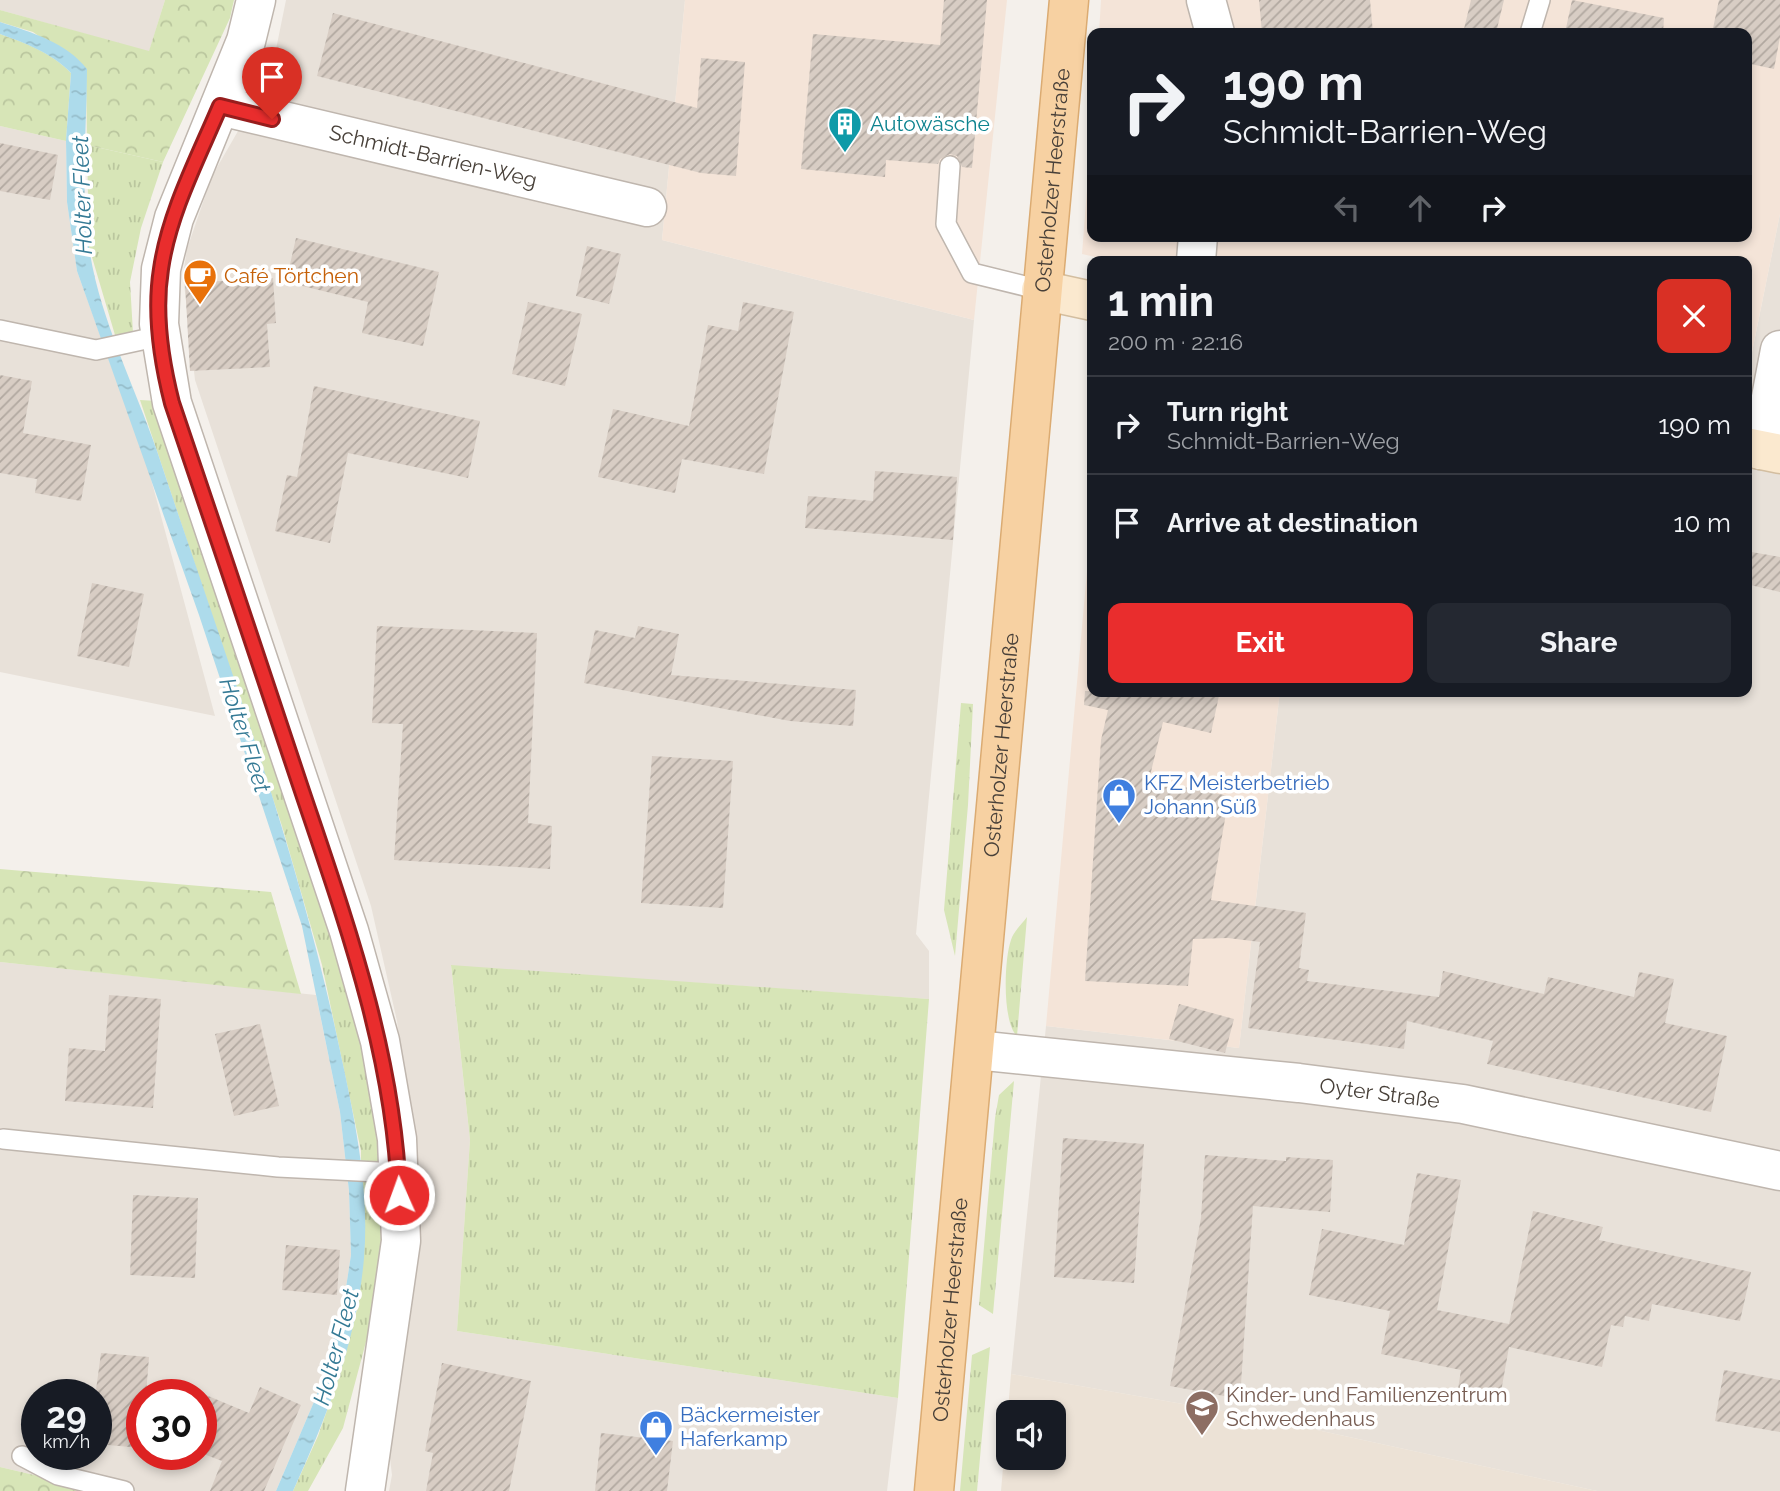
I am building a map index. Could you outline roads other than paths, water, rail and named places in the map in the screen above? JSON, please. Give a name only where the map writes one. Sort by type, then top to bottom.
[{"type":"main road","name":"Osterholzer Heerstraße","points":[[934,1491],[1069,0]]},
{"type":"main road","points":[[1041,290],[1087,300]]},
{"type":"street","points":[[256,0],[246,41],[174,218],[161,269],[160,336],[172,403],[353,943],[380,1041],[397,1139],[384,1172],[401,1241],[365,1491]]},
{"type":"street","points":[[1206,0],[1214,28]]},
{"type":"street","name":"Schmidt-Barrien-Weg","points":[[220,106],[647,207]]},
{"type":"street","points":[[1762,450],[1780,350]]},
{"type":"street","name":"Oyter Straße","points":[[976,1049],[1300,1083],[1463,1104],[1780,1171]]},
{"type":"lane","points":[[1532,28],[1540,0]]},
{"type":"lane","points":[[950,166],[946,224],[972,272],[1041,290]]},
{"type":"lane","points":[[0,330],[111,347],[160,336]]},
{"type":"lane","points":[[3,1139],[278,1167],[384,1172]]},
{"type":"lane","points":[[49,1470],[58,1475],[124,1491]]},
{"type":"water","name":"Holter Fleet","points":[[0,22],[59,45],[87,69],[85,203],[94,273],[109,325],[157,451],[280,820],[322,970],[350,1099],[365,1204],[364,1258],[360,1289],[339,1378],[293,1491],[276,1491],[316,1397],[343,1307],[351,1255],[349,1191],[340,1112],[302,926],[199,615],[77,271],[67,202],[66,140],[71,73],[47,54],[0,34]]},
{"type":"place","name":"Autowäsche","points":[[845,154]]},
{"type":"place","name":"Café Törtchen","points":[[200,306]]},
{"type":"place","name":"KFZ Meisterbetrieb Johann Süß","points":[[1119,825]]},
{"type":"place","name":"Kinder- und Familienzentrum Schwedenhaus","points":[[1202,1437]]},
{"type":"place","name":"Bäckermeister Haferkamp","points":[[656,1457]]}]
